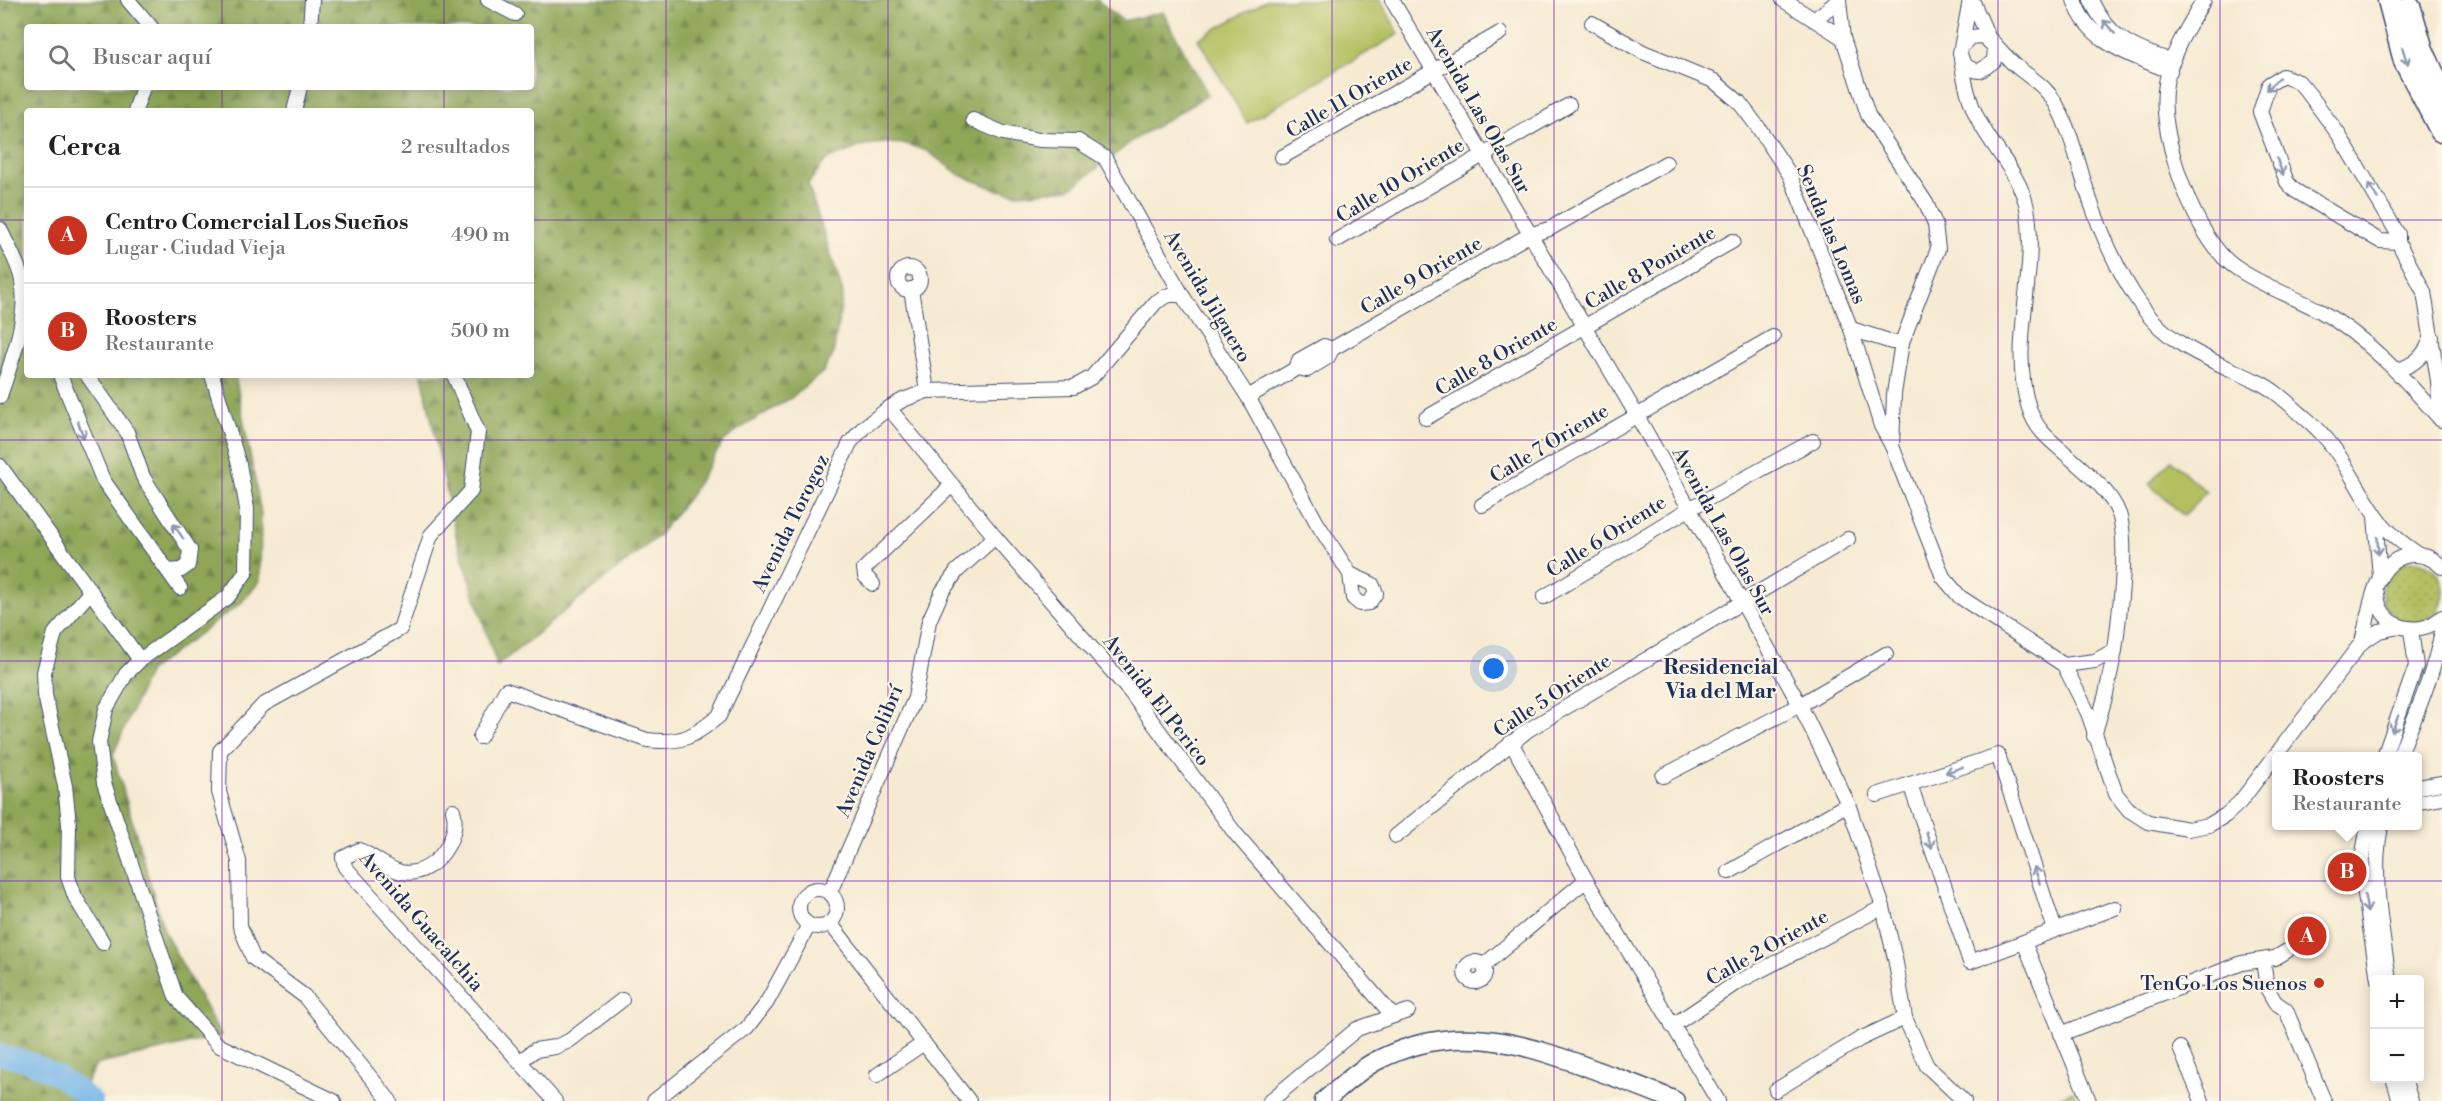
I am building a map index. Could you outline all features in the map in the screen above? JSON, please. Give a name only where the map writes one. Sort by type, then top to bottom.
[{"type":"highway","points":[[2393,4],[2419,42],[2442,96]]},
{"type":"highway","points":[[2393,4],[2406,62],[2442,130]]},
{"type":"street","points":[[128,0],[148,24]]},
{"type":"street","points":[[310,24],[312,0]]},
{"type":"street","points":[[488,0],[515,14]]},
{"type":"street","name":"Avenida Las Olas Sur","points":[[1392,0],[1529,235],[1586,327],[1740,603],[1800,705],[1848,804],[1883,907],[1896,963],[1905,1018],[1928,1066],[1964,1101]]},
{"type":"street","points":[[1784,0],[1843,38]]},
{"type":"street","points":[[1814,20],[1839,0]]},
{"type":"street","points":[[1839,0],[1843,38],[1868,115],[1926,203],[1935,224],[1938,249],[1902,342],[1894,393],[1892,446]]},
{"type":"street","points":[[1971,0],[1996,54],[1971,99]]},
{"type":"street","points":[[1971,0],[1961,53],[1971,99],[1978,120],[2019,184],[2027,208],[2023,384],[2029,409],[2041,433],[2093,478],[2118,513],[2122,532],[2120,604],[2115,650],[2094,736]]},
{"type":"street","points":[[2074,0],[2084,20],[2100,39],[2114,48],[2171,66]]},
{"type":"street","points":[[2091,0],[2097,13],[2119,38],[2171,66]]},
{"type":"street","points":[[2204,0],[2181,38],[2165,90],[2169,143],[2193,210],[2217,250],[2235,267],[2322,312],[2352,333],[2395,370],[2441,420]]},
{"type":"street","name":"Senda las Lomas","points":[[1592,23],[1643,52],[1714,81],[1739,102],[1790,176],[1851,329],[1881,426],[1892,446],[1943,577],[1960,597],[2064,665]]},
{"type":"street","name":"Calle 11 Oriente","points":[[1282,157],[1500,33]]},
{"type":"street","points":[[1961,53],[1970,37],[1983,36],[1991,40],[2020,69],[2040,82],[2055,103],[2072,141],[2100,228],[2114,262],[2144,310],[2170,336],[2193,352],[2258,381],[2304,416],[2329,439],[2343,457],[2375,516],[2393,536],[2442,567]]},
{"type":"street","points":[[1961,53],[1969,68],[2020,69]]},
{"type":"street","points":[[2398,242],[2380,241],[2294,190],[2287,182],[2260,112],[2264,95],[2276,78],[2290,77],[2299,82],[2309,94],[2339,135],[2398,234],[2398,242],[2424,292],[2432,337],[2441,420]]},
{"type":"street","points":[[136,108],[142,90]]},
{"type":"street","points":[[295,108],[299,90]]},
{"type":"street","name":"Calle 10 Oriente","points":[[1337,240],[1569,105]]},
{"type":"street","name":"Avenida Jilguero","points":[[973,120],[1003,132],[1039,140],[1078,141],[1105,158],[1182,295],[1248,397],[1317,523],[1350,574]]},
{"type":"street","name":"Calle 9 Oriente","points":[[1248,397],[1297,369],[1299,360],[1324,346],[1332,349],[1529,235],[1549,229],[1666,163]]},
{"type":"street","points":[[0,229],[24,288]]},
{"type":"street","name":"Calle 8 Poniente","points":[[1586,327],[1733,241]]},
{"type":"street","points":[[911,289],[927,390]]},
{"type":"street","name":"Avenida Torogoz","points":[[480,737],[506,690],[647,740],[668,743],[693,737],[719,716],[850,443],[864,427],[903,400],[927,390],[1074,387],[1092,377],[1156,302],[1169,295],[1182,295]]},
{"type":"street","points":[[0,396],[24,321]]},
{"type":"street","name":"Calle 8 Oriente","points":[[1426,418],[1586,327]]},
{"type":"street","points":[[1851,329],[1867,336],[1902,342]]},
{"type":"street","name":"Calle 7 Oriente","points":[[1482,505],[1636,414],[1773,337]]},
{"type":"street","points":[[2395,370],[2408,368],[2418,360],[2427,351],[2432,337]]},
{"type":"street","points":[[61,378],[103,480],[180,588]]},
{"type":"street","points":[[89,378],[127,432],[143,477],[190,550],[188,565],[181,570],[169,572]]},
{"type":"street","points":[[213,378],[223,404],[243,486],[248,530],[246,572],[228,597],[140,660],[126,674],[113,693],[106,709],[99,742],[104,783],[176,997],[218,1044],[334,1101]]},
{"type":"street","points":[[390,1101],[304,996],[253,958],[240,926],[239,861],[219,792],[220,751],[263,705],[400,629],[431,536],[471,491],[478,432],[455,378]]},
{"type":"street","name":"Avenida El Perico","points":[[890,408],[995,537],[1131,693],[1235,833],[1393,1016]]},
{"type":"street","name":"Calle 6 Oriente","points":[[1544,597],[1689,509],[1813,441]]},
{"type":"street","points":[[0,466],[140,660]]},
{"type":"street","points":[[873,584],[865,576],[864,569],[952,485]]},
{"type":"street","points":[[2375,516],[2381,611],[2405,628],[2416,666],[2385,752]]},
{"type":"street","name":"Avenida Colibrí","points":[[830,892],[915,698],[929,621],[942,592],[957,571],[995,537]]},
{"type":"street","name":"Calle 5 Oriente","points":[[1396,836],[1511,742],[1848,539]]},
{"type":"street","points":[[2362,642],[2378,582],[2395,560],[2424,556],[2442,549]]},
{"type":"street","points":[[91,591],[55,633],[44,672],[45,695],[65,786],[69,824],[68,877],[75,897],[103,944]]},
{"type":"street","points":[[2278,752],[2362,642],[2379,631],[2424,628],[2442,617]]},
{"type":"street","points":[[2401,752],[2421,708],[2436,662],[2442,631]]},
{"type":"street","points":[[2115,650],[2095,661],[2064,665],[2088,713],[2094,736],[2116,794],[2129,810],[2148,822],[2168,827],[2188,829],[2209,825],[2226,815],[2240,802],[2272,760]]},
{"type":"street","points":[[1663,776],[1800,705],[1886,654]]},
{"type":"street","points":[[1511,742],[1586,880],[1718,1101]]},
{"type":"street","points":[[1877,795],[1998,755],[2055,930]]},
{"type":"street","points":[[2422,786],[2442,783]]},
{"type":"street","points":[[1910,784],[1970,962],[2115,908]]},
{"type":"street","points":[[2422,800],[2442,798]]},
{"type":"street","points":[[1729,872],[1848,804]]},
{"type":"street","name":"Avenida Guacalchia","points":[[453,810],[456,823],[453,835],[440,857],[422,869],[401,872],[358,850],[343,858],[345,867],[555,1101]]},
{"type":"street","points":[[2367,830],[2362,858],[2364,888],[2377,975]]},
{"type":"street","points":[[2380,830],[2376,852],[2376,886],[2388,975]]},
{"type":"street","points":[[1484,965],[1586,880]]},
{"type":"street","points":[[818,888],[830,892],[837,907],[830,922],[820,927],[809,925],[798,910],[801,897],[818,888]]},
{"type":"street","name":"Calle 2 Oriente","points":[[1672,1026],[1736,983],[1883,907]]},
{"type":"street","points":[[830,922],[969,1101]]},
{"type":"street","points":[[654,1101],[747,1028],[767,1002],[809,925]]},
{"type":"street","points":[[2024,942],[2089,1101]]},
{"type":"street","points":[[2061,1034],[2242,963],[2263,960],[2287,951]]},
{"type":"street","points":[[2263,960],[2267,988],[2275,1002],[2286,1010],[2324,1101]]},
{"type":"street","points":[[519,1062],[535,1050],[569,1041],[622,1000]]},
{"type":"street","points":[[1270,1101],[1357,1029],[1408,1011]]},
{"type":"street","points":[[1776,1090],[1860,1039],[1905,1018]]},
{"type":"street","points":[[1324,1101],[1369,1065],[1395,1053],[1452,1039],[1484,1039],[1514,1042],[1556,1055],[1635,1083],[1675,1101]]},
{"type":"street","points":[[877,1075],[924,1043]]},
{"type":"street","points":[[2180,1048],[2202,1101]]},
{"type":"street","points":[[2395,1083],[2400,1101]]},
{"type":"street","points":[[2406,1083],[2411,1101]]},
{"type":"green space","points":[[0,0],[1097,0],[1123,21],[1163,12],[1208,95],[1135,139],[1070,189],[1019,194],[998,190],[960,175],[927,151],[906,144],[865,145],[826,160],[808,184],[843,293],[833,355],[823,372],[791,398],[739,429],[723,442],[691,494],[657,537],[497,666],[457,540],[423,378],[534,378],[534,108],[24,108],[24,378],[236,378],[261,513],[260,581],[241,603],[149,671],[113,755],[164,931],[221,1036],[96,1065],[76,1101],[0,1101]]},
{"type":"green space","points":[[1267,0],[1380,0],[1399,34],[1247,123],[1198,39]]},
{"type":"green space","points":[[2171,460],[2206,492],[2184,516],[2149,484]]},
{"type":"green space","points":[[2419,561],[2425,563],[2435,570],[2442,580],[2442,604],[2435,614],[2425,621],[2407,623],[2401,621],[2391,614],[2384,604],[2382,586],[2384,580],[2391,570],[2401,563]]},
{"type":"green space","points":[[2073,1091],[2077,1101],[2049,1101]]},
{"type":"waterway","points":[[0,1055],[39,1066],[70,1084],[92,1101]]},
{"type":"place","name":"Roosters","points":[[2347,872]]},
{"type":"place","name":"Centro Comercial Los Sueños","points":[[2307,936]]},
{"type":"place","name":"TenGo Los Suenos","points":[[2319,983]]},
{"type":"district","name":"Residencial Via del Mar","points":[[1721,679]]}]
